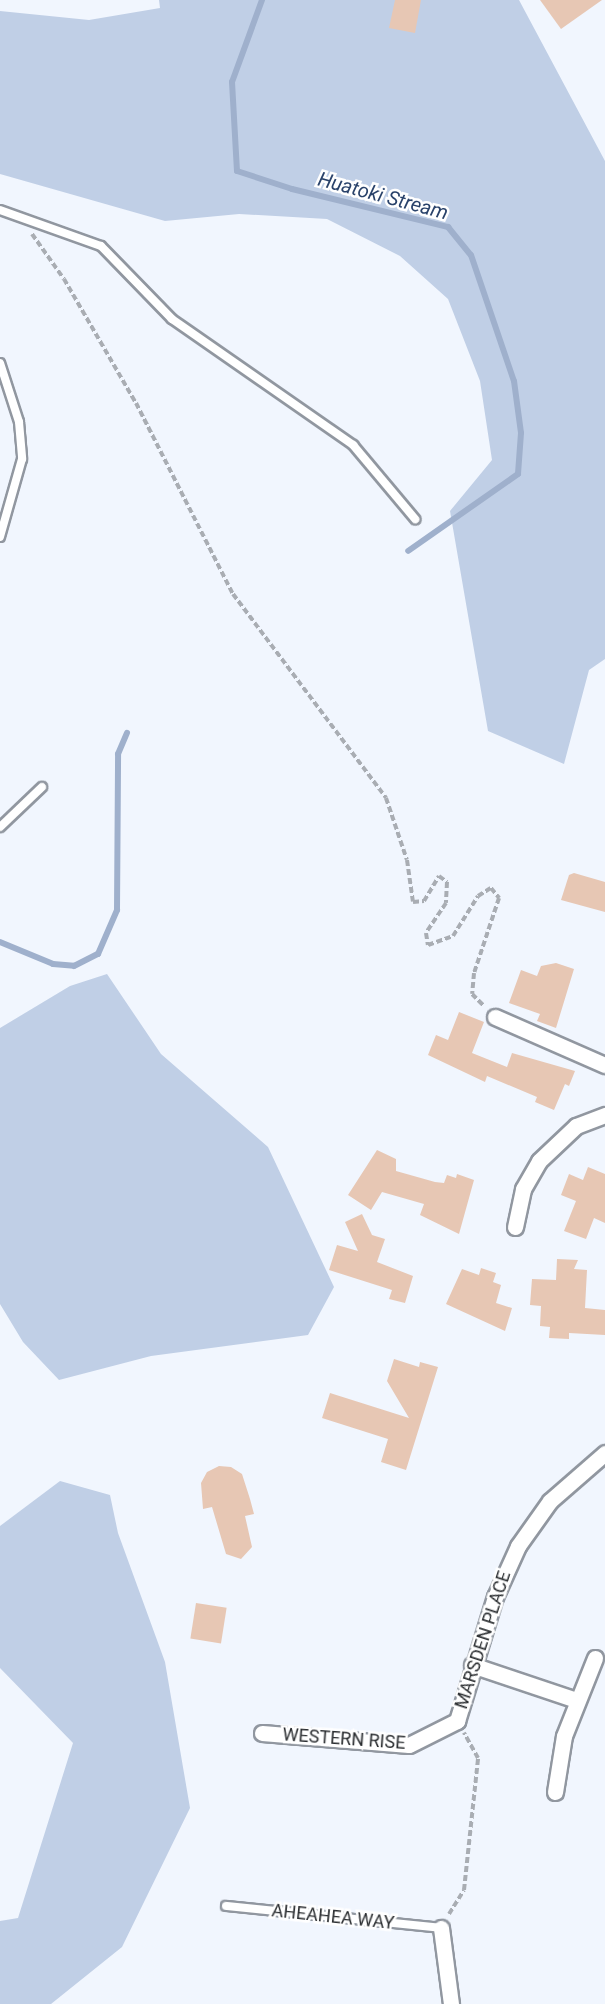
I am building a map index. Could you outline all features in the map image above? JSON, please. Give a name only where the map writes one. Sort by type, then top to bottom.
[{"type":"street","points":[[495,1017],[605,1065]]},
{"type":"street","points":[[515,1227],[523,1189],[539,1161],[576,1126],[605,1115]]},
{"type":"street","name":"MARSDEN PLACE","points":[[457,1721],[472,1665],[503,1578],[527,1531],[550,1501],[605,1453]]},
{"type":"street","points":[[555,1792],[560,1753],[576,1700],[595,1658]]},
{"type":"street","points":[[472,1665],[576,1700]]},
{"type":"street","name":"WESTERN RISE","points":[[262,1733],[409,1745],[457,1721]]},
{"type":"street","points":[[441,1928],[451,2004]]},
{"type":"lane","points":[[0,210],[101,246],[172,319],[352,445],[415,519]]},
{"type":"lane","points":[[0,363],[19,422],[22,459],[0,537]]},
{"type":"lane","points":[[0,827],[42,787]]},
{"type":"lane","name":"AHEAHEA WAY","points":[[226,1906],[441,1928]]},
{"type":"path","points":[[19,216],[64,279],[136,403],[232,594],[386,798],[407,860],[414,902],[424,901],[439,876],[447,882],[446,903],[426,933],[428,945],[453,936],[478,896],[491,888],[498,898],[474,973],[472,994],[495,1017]]},
{"type":"path","points":[[441,1928],[464,1890],[478,1758],[457,1721]]},
{"type":"shaded area","points":[[159,0],[519,0],[605,161],[605,659],[589,670],[564,764],[488,731],[450,511],[492,460],[480,381],[448,299],[400,256],[327,219],[239,214],[165,221],[0,174],[0,11],[89,20],[160,8]]},
{"type":"shaded area","points":[[107,974],[161,1054],[268,1147],[334,1287],[308,1335],[151,1356],[59,1380],[23,1342],[0,1304],[0,1028],[70,986]]},
{"type":"shaded area","points":[[60,1481],[110,1495],[118,1533],[165,1662],[190,1808],[122,1947],[51,2004],[0,2004],[0,1921],[18,1918],[73,1743],[0,1668],[0,1526]]},
{"type":"building","points":[[395,0],[421,0],[415,33],[389,28]]},
{"type":"building","points":[[540,0],[602,0],[561,29]]},
{"type":"building","points":[[574,873],[605,882],[605,912],[561,900],[569,875]]},
{"type":"building","points":[[556,963],[574,969],[556,1028],[537,1021],[540,1014],[509,1003],[521,970],[537,976],[541,966]]},
{"type":"building","points":[[459,1012],[484,1022],[472,1053],[507,1067],[512,1053],[575,1071],[569,1086],[565,1084],[554,1110],[535,1102],[537,1097],[487,1076],[485,1082],[428,1055],[436,1035],[448,1040]]},
{"type":"building","points":[[377,1150],[396,1159],[396,1171],[435,1182],[444,1183],[447,1175],[456,1178],[457,1174],[474,1180],[459,1234],[420,1215],[424,1204],[382,1192],[371,1210],[348,1195]]},
{"type":"building","points":[[588,1167],[605,1174],[605,1223],[594,1218],[586,1239],[564,1231],[576,1201],[561,1195],[569,1174],[583,1180]]},
{"type":"building","points":[[362,1214],[372,1235],[385,1239],[377,1262],[413,1276],[405,1303],[389,1299],[392,1290],[329,1270],[337,1245],[358,1251],[345,1222]]},
{"type":"building","points":[[557,1259],[578,1260],[574,1269],[587,1270],[585,1308],[605,1310],[605,1335],[569,1333],[569,1339],[549,1338],[550,1327],[540,1326],[541,1306],[530,1305],[532,1279],[556,1280]]},
{"type":"building","points":[[481,1268],[496,1273],[493,1282],[501,1285],[496,1303],[512,1308],[505,1331],[446,1304],[462,1269],[479,1275]]},
{"type":"building","points":[[394,1359],[419,1367],[420,1362],[438,1367],[406,1470],[381,1462],[388,1439],[322,1418],[330,1393],[409,1418],[387,1381]]},
{"type":"building","points":[[219,1466],[231,1467],[242,1474],[254,1514],[245,1516],[252,1547],[241,1559],[226,1554],[212,1507],[203,1509],[201,1483],[207,1472]]},
{"type":"building","points":[[196,1603],[227,1608],[221,1643],[190,1639]]},
{"type":"waterway","name":"Huatoki Stream","points":[[262,0],[232,82],[237,171],[292,189],[448,227],[471,255],[514,381],[521,433],[518,474],[408,551]]},
{"type":"waterway","points":[[0,942],[53,964],[74,966],[98,954],[117,910],[118,754],[127,733]]}]
